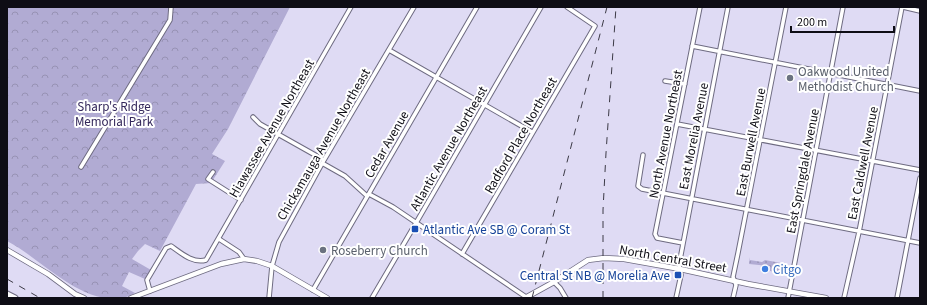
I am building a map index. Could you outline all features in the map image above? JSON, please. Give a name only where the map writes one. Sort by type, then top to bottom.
[{"type":"main road","points":[[7,250],[48,274],[75,294],[84,298]]},
{"type":"main road","name":"North Central Street","points":[[526,298],[588,260],[604,258],[680,269],[748,284],[826,298]]},
{"type":"main road","points":[[132,298],[216,265],[244,259],[258,261],[272,266],[327,298]]},
{"type":"street","points":[[81,167],[170,20],[171,7]]},
{"type":"street","name":"Hiawassee Avenue Northeast","points":[[150,291],[147,280],[168,246],[171,246],[196,261],[203,261],[207,258],[351,7]]},
{"type":"street","name":"Chickamauga Avenue Northeast","points":[[269,298],[272,266],[279,242],[323,161],[414,7]]},
{"type":"street","name":"Cedar Avenue","points":[[313,290],[477,7]]},
{"type":"street","name":"Atlantic Avenue Northeast","points":[[372,298],[541,7]]},
{"type":"street","name":"Radford Place Northeast","points":[[462,254],[595,26],[567,7]]},
{"type":"street","name":"North Avenue Northeast","points":[[683,243],[655,236],[700,7]]},
{"type":"street","name":"East Morelia Avenue","points":[[676,298],[681,275],[679,265],[728,7]]},
{"type":"street","name":"East Burwell Avenue","points":[[733,298],[736,285],[733,277],[786,7]]},
{"type":"street","name":"East Springdale Avenue","points":[[788,298],[843,7]]},
{"type":"street","points":[[902,7],[920,10]]},
{"type":"street","name":"East Caldwell Avenue","points":[[844,298],[859,232],[902,7]]},
{"type":"street","points":[[692,46],[920,91]]},
{"type":"street","points":[[389,50],[532,132]]},
{"type":"street","points":[[665,81],[685,84]]},
{"type":"street","points":[[253,117],[260,124],[323,161],[345,176],[368,195],[394,207],[526,298]]},
{"type":"street","points":[[677,124],[920,170]]},
{"type":"street","points":[[643,155],[638,186],[642,189],[920,243]]},
{"type":"street","points":[[213,172],[208,179],[241,200]]},
{"type":"street","points":[[897,298],[920,178]]},
{"type":"street","points":[[219,239],[239,252],[244,259]]},
{"type":"street","points":[[554,282],[566,298]]},
{"type":"green space","name":"Sharp's Ridge Memorial Park","points":[[7,7],[290,7],[228,129],[212,154],[225,161],[211,183],[196,184],[160,251],[145,244],[132,259],[151,270],[145,279],[129,272],[122,286],[135,293],[128,297],[107,298],[92,295],[62,279],[7,241]]},
{"type":"green space","points":[[750,257],[750,260],[762,262],[765,260],[781,263],[779,273],[770,271],[770,266],[749,264]]},
{"type":"railway","points":[[532,298],[607,7]]},
{"type":"railway","points":[[603,298],[603,210],[616,7]]},
{"type":"railway","points":[[7,279],[40,298]]},
{"type":"place","name":"Oakwood United Methodist Church","points":[[790,78]]},
{"type":"place","name":"Atlantic Ave SB @ Coram St","points":[[415,229]]},
{"type":"place","name":"Roseberry Church","points":[[323,250]]},
{"type":"place","name":"Citgo","points":[[765,269]]},
{"type":"place","name":"Central St NB @ Morelia Ave","points":[[678,275]]}]
